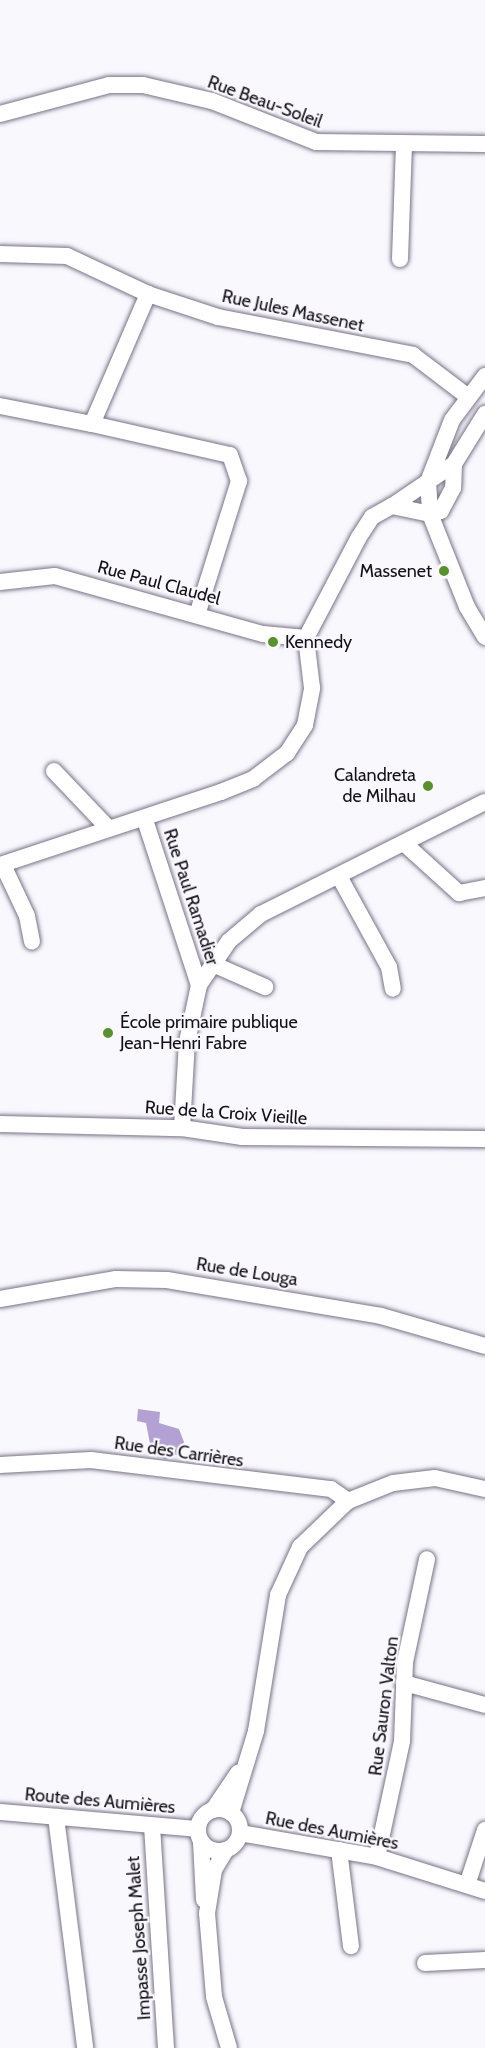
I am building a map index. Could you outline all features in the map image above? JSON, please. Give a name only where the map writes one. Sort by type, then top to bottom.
[{"type":"street","name":"Rue Beau-Soleil","points":[[0,114],[110,85],[143,85],[212,101],[315,142],[404,145],[485,144]]},
{"type":"street","points":[[400,259],[404,145]]},
{"type":"street","name":"Rue Jules Massenet","points":[[0,254],[67,256],[148,294],[269,330],[413,355],[467,396]]},
{"type":"street","points":[[92,424],[148,294]]},
{"type":"street","points":[[485,376],[467,396],[437,452],[434,479],[435,512],[443,548],[485,637]]},
{"type":"street","points":[[0,406],[230,455],[239,481],[198,612]]},
{"type":"street","points":[[32,942],[27,916],[1,865],[108,828],[145,820],[253,779],[286,753],[305,725],[312,688],[306,638],[359,537],[372,517],[454,464],[485,414]]},
{"type":"street","points":[[435,512],[453,488],[454,464]]},
{"type":"street","points":[[392,506],[435,512]]},
{"type":"street","name":"Rue Paul Claudel","points":[[0,582],[55,576],[198,612],[262,634],[306,638]]},
{"type":"street","points":[[54,771],[108,828]]},
{"type":"street","points":[[182,1128],[184,1065],[199,985],[229,941],[261,914],[406,845],[485,802]]},
{"type":"street","name":"Rue Paul Ramadier","points":[[145,820],[199,985]]},
{"type":"street","points":[[406,845],[459,893],[485,888]]},
{"type":"street","points":[[340,878],[389,967],[393,989]]},
{"type":"street","points":[[214,965],[264,987]]},
{"type":"street","name":"Rue de la Croix Vieille","points":[[0,1124],[182,1128],[242,1137],[485,1139]]},
{"type":"street","name":"Rue de Louga","points":[[0,1299],[116,1279],[167,1280],[381,1316],[485,1346]]},
{"type":"street","name":"Rue des Carrières","points":[[0,1465],[90,1460],[331,1489],[348,1501]]},
{"type":"street","points":[[207,1912],[214,1870],[240,1833],[231,1813],[247,1760],[286,1572],[300,1547],[348,1501],[393,1483],[435,1478],[485,1489]]},
{"type":"street","name":"Rue Sauron Valton","points":[[377,1857],[402,1741],[404,1683],[427,1559]]},
{"type":"street","points":[[404,1683],[485,1705]]},
{"type":"street","points":[[230,2048],[214,1997],[199,1835],[247,1760]]},
{"type":"street","points":[[213,1810],[231,1813]]},
{"type":"street","name":"Route des Aumières","points":[[0,1812],[152,1826],[199,1835]]},
{"type":"street","points":[[56,1817],[85,2048]]},
{"type":"street","name":"Impasse Joseph Malet","points":[[152,1826],[166,2048]]},
{"type":"street","points":[[467,1885],[485,1830]]},
{"type":"street","name":"Rue des Aumières","points":[[240,1833],[377,1857],[485,1891]]},
{"type":"street","points":[[199,1835],[212,1850],[226,1851]]},
{"type":"street","points":[[339,1851],[351,1946]]},
{"type":"street","points":[[425,1963],[485,1960]]},
{"type":"shaded area","points":[[138,1409],[160,1412],[159,1423],[179,1429],[184,1442],[178,1454],[165,1459],[152,1454],[146,1423],[137,1421]]},
{"type":"place","name":"Massenet","points":[[444,571]]},
{"type":"place","name":"Kennedy","points":[[273,642]]},
{"type":"place","name":"Calandreta de Milhau","points":[[428,786]]},
{"type":"place","name":"École primaire publique Jean-Henri Fabre","points":[[108,1033]]}]
